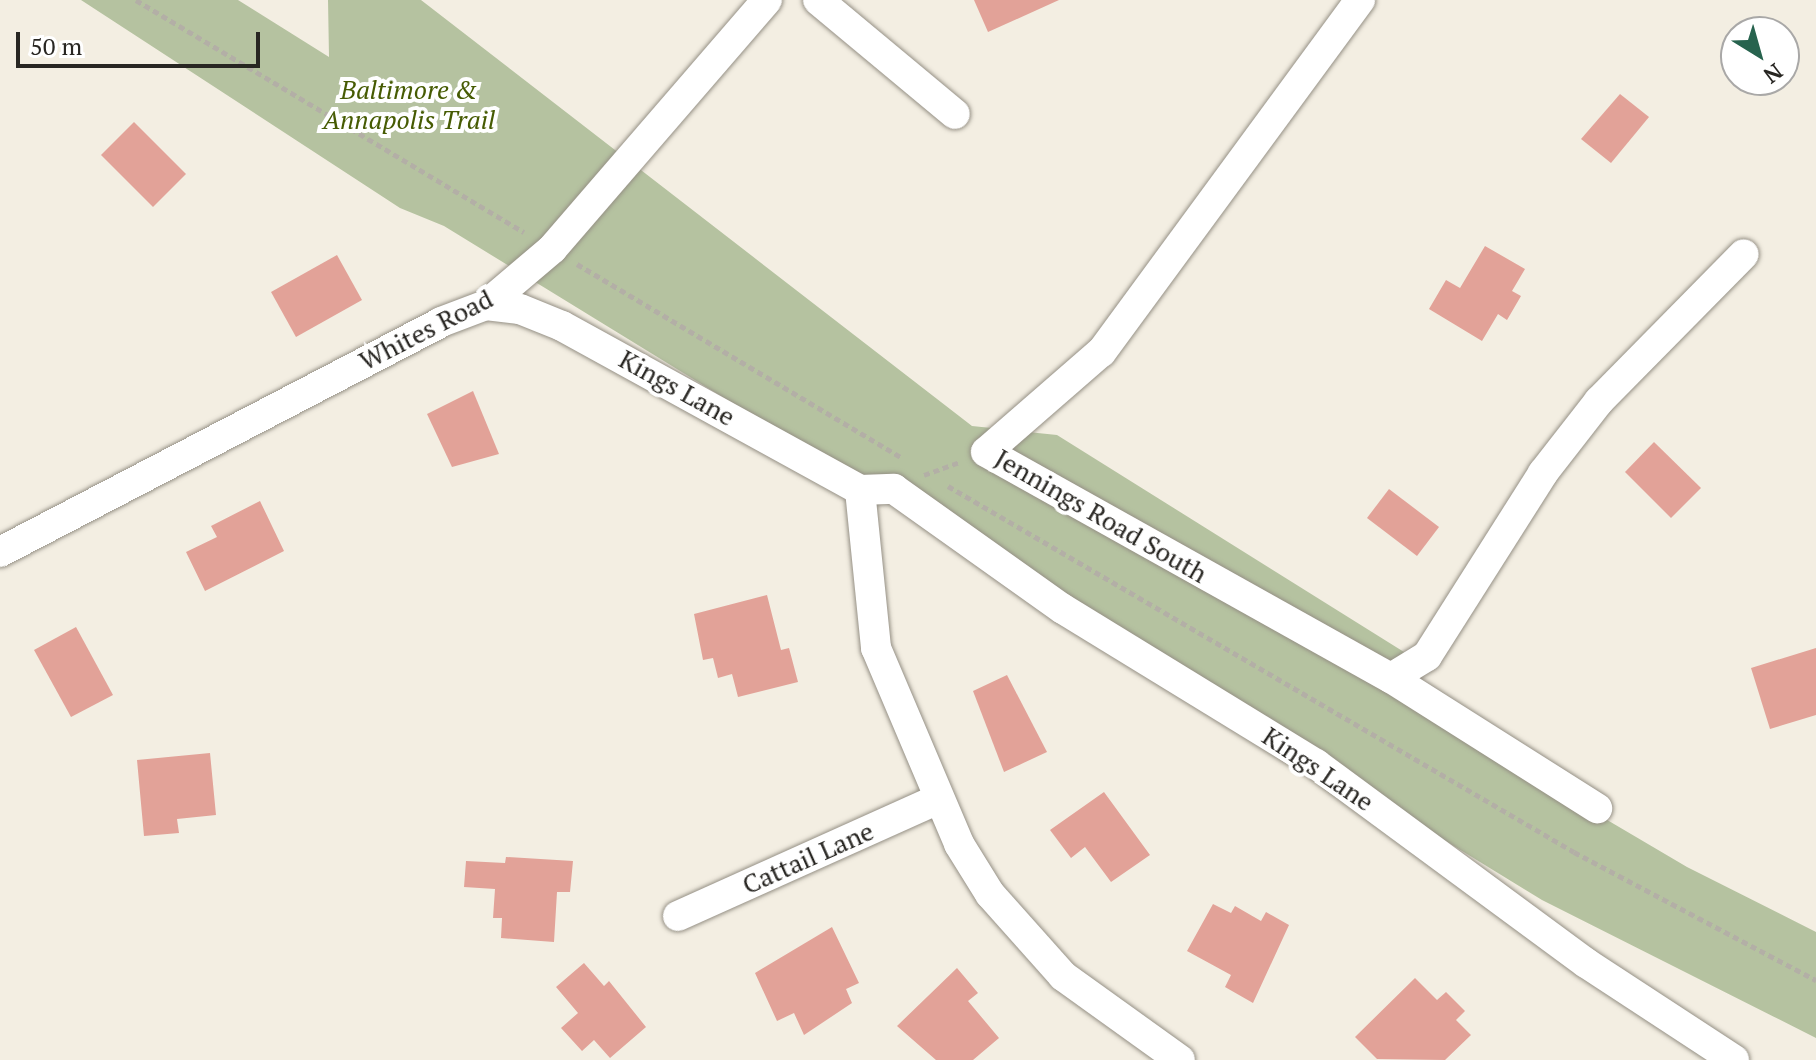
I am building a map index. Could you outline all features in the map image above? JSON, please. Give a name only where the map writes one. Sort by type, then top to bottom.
[{"type":"street","name":"Whites Road","points":[[0,552],[441,322],[486,305],[552,249],[767,0]]},
{"type":"street","points":[[818,0],[955,114]]},
{"type":"street","name":"Jennings Road South","points":[[1360,0],[1101,352],[986,452],[1391,678],[1597,808]]},
{"type":"street","points":[[1391,678],[1427,656],[1543,473],[1599,401],[1744,254]]},
{"type":"street","name":"Kings Lane","points":[[486,305],[520,309],[562,326],[860,490]]},
{"type":"street","points":[[894,489],[860,490],[876,648],[938,799],[990,894],[1063,976],[1180,1060]]},
{"type":"street","name":"Kings Lane","points":[[894,489],[1063,609],[1316,764],[1586,963],[1734,1060]]},
{"type":"street","name":"Cattail Lane","points":[[678,916],[938,799]]},
{"type":"path","points":[[136,0],[928,474],[1574,852],[1816,980]]},
{"type":"path","points":[[894,489],[986,452]]},
{"type":"green space","name":"Baltimore & Annapolis Trail","points":[[81,0],[238,0],[329,57],[328,0],[421,0],[972,426],[1057,435],[1404,652],[1378,685],[1687,867],[1816,932],[1816,1038],[1542,900],[444,226],[400,208]]},
{"type":"building","points":[[974,0],[1059,0],[988,32]]},
{"type":"building","points":[[1620,94],[1649,117],[1611,163],[1581,139]]},
{"type":"building","points":[[134,122],[186,174],[153,207],[101,155]]},
{"type":"building","points":[[1485,246],[1525,269],[1512,291],[1521,296],[1507,320],[1498,314],[1482,341],[1429,309],[1446,280],[1460,288]]},
{"type":"building","points":[[337,255],[362,300],[296,337],[271,292]]},
{"type":"building","points":[[473,391],[499,454],[452,467],[427,414]]},
{"type":"building","points":[[1654,442],[1701,488],[1671,518],[1625,472]]},
{"type":"building","points":[[1389,489],[1439,527],[1417,556],[1367,518]]},
{"type":"building","points":[[260,501],[284,551],[205,591],[186,552],[217,537],[211,526]]},
{"type":"building","points":[[767,595],[781,650],[789,648],[798,682],[738,697],[732,674],[718,678],[713,658],[703,660],[694,614]]},
{"type":"building","points":[[76,627],[113,695],[71,717],[34,650]]},
{"type":"building","points":[[1816,648],[1816,715],[1770,729],[1751,668]]},
{"type":"building","points":[[1007,675],[1047,752],[1004,772],[973,691]]},
{"type":"building","points":[[210,753],[216,815],[177,819],[179,833],[144,836],[137,760]]},
{"type":"building","points":[[1104,792],[1150,855],[1111,882],[1085,847],[1071,858],[1050,830]]},
{"type":"building","points":[[506,857],[573,861],[570,892],[557,892],[554,942],[501,938],[502,918],[493,918],[495,889],[464,887],[466,861],[505,863]]},
{"type":"building","points":[[1213,904],[1231,913],[1235,906],[1261,921],[1266,912],[1289,925],[1253,1003],[1225,987],[1231,975],[1187,951]]},
{"type":"building","points":[[832,927],[859,983],[846,989],[852,1003],[804,1035],[794,1013],[777,1021],[755,973]]},
{"type":"building","points":[[584,963],[604,986],[609,981],[646,1027],[610,1058],[594,1040],[582,1051],[561,1028],[578,1013],[556,987]]},
{"type":"building","points":[[957,968],[978,993],[968,1001],[999,1038],[973,1060],[936,1060],[897,1026]]},
{"type":"building","points":[[1415,978],[1437,1000],[1446,992],[1465,1011],[1456,1020],[1471,1035],[1445,1060],[1377,1059],[1355,1037]]}]
